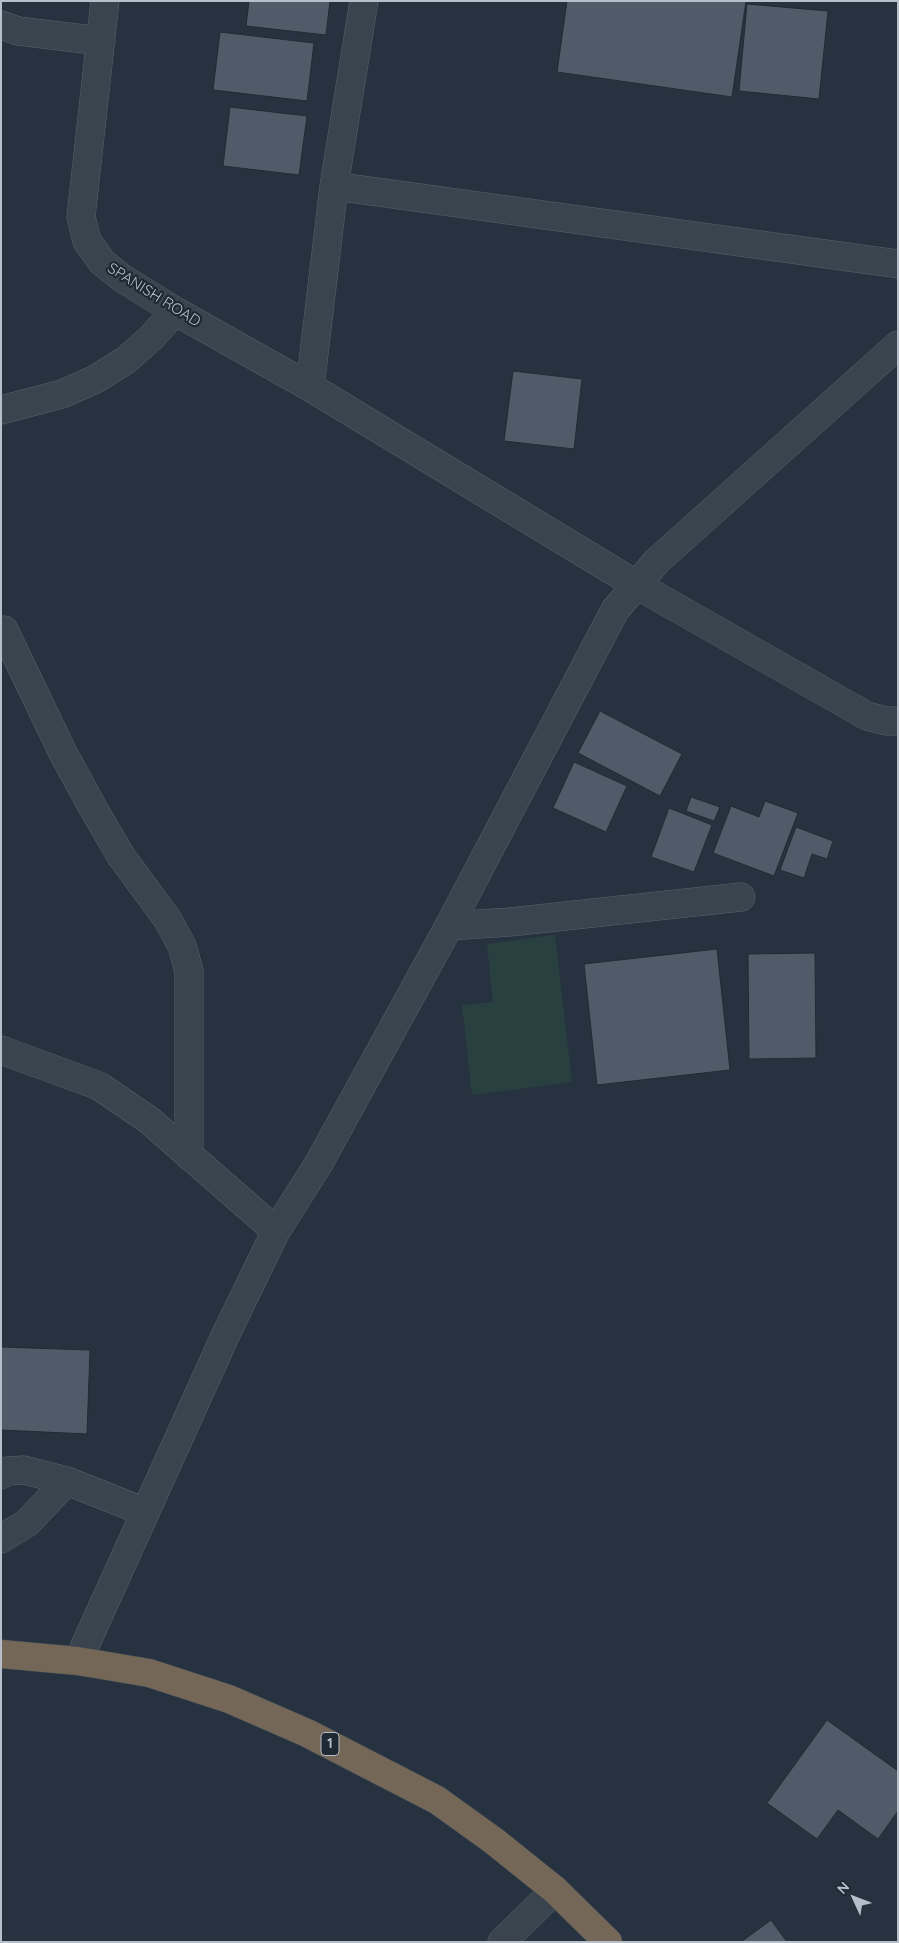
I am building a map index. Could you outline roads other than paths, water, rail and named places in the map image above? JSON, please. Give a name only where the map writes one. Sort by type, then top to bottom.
[{"type":"highway","name":"1","points":[[1,1654],[78,1661],[148,1674],[229,1698],[306,1733],[436,1800],[494,1841],[555,1890],[608,1942]]},
{"type":"street","name":"SPANISH ROAD","points":[[105,1],[80,217],[86,242],[102,262],[122,278],[175,311],[310,387],[634,584],[867,716],[886,722],[898,721]]},
{"type":"street","points":[[310,387],[334,186],[364,1]]},
{"type":"street","points":[[1,25],[18,31],[101,41]]},
{"type":"street","points":[[334,186],[898,264]]},
{"type":"street","points":[[1,410],[62,394],[96,379],[126,360],[175,311]]},
{"type":"street","points":[[78,1661],[226,1334],[276,1231],[319,1163],[449,926],[614,610],[634,584],[664,555],[898,345]]},
{"type":"street","points":[[4,630],[63,753],[93,808],[121,856],[168,920],[182,946],[189,971],[189,1156]]},
{"type":"street","points":[[449,926],[510,922],[741,897]]},
{"type":"street","points":[[1,1050],[99,1086],[149,1120],[276,1231]]},
{"type":"street","points":[[1,1475],[8,1471],[24,1470],[67,1481],[145,1512]]},
{"type":"street","points":[[1,1539],[27,1523],[67,1481]]},
{"type":"street","points":[[502,1942],[555,1890]]}]
